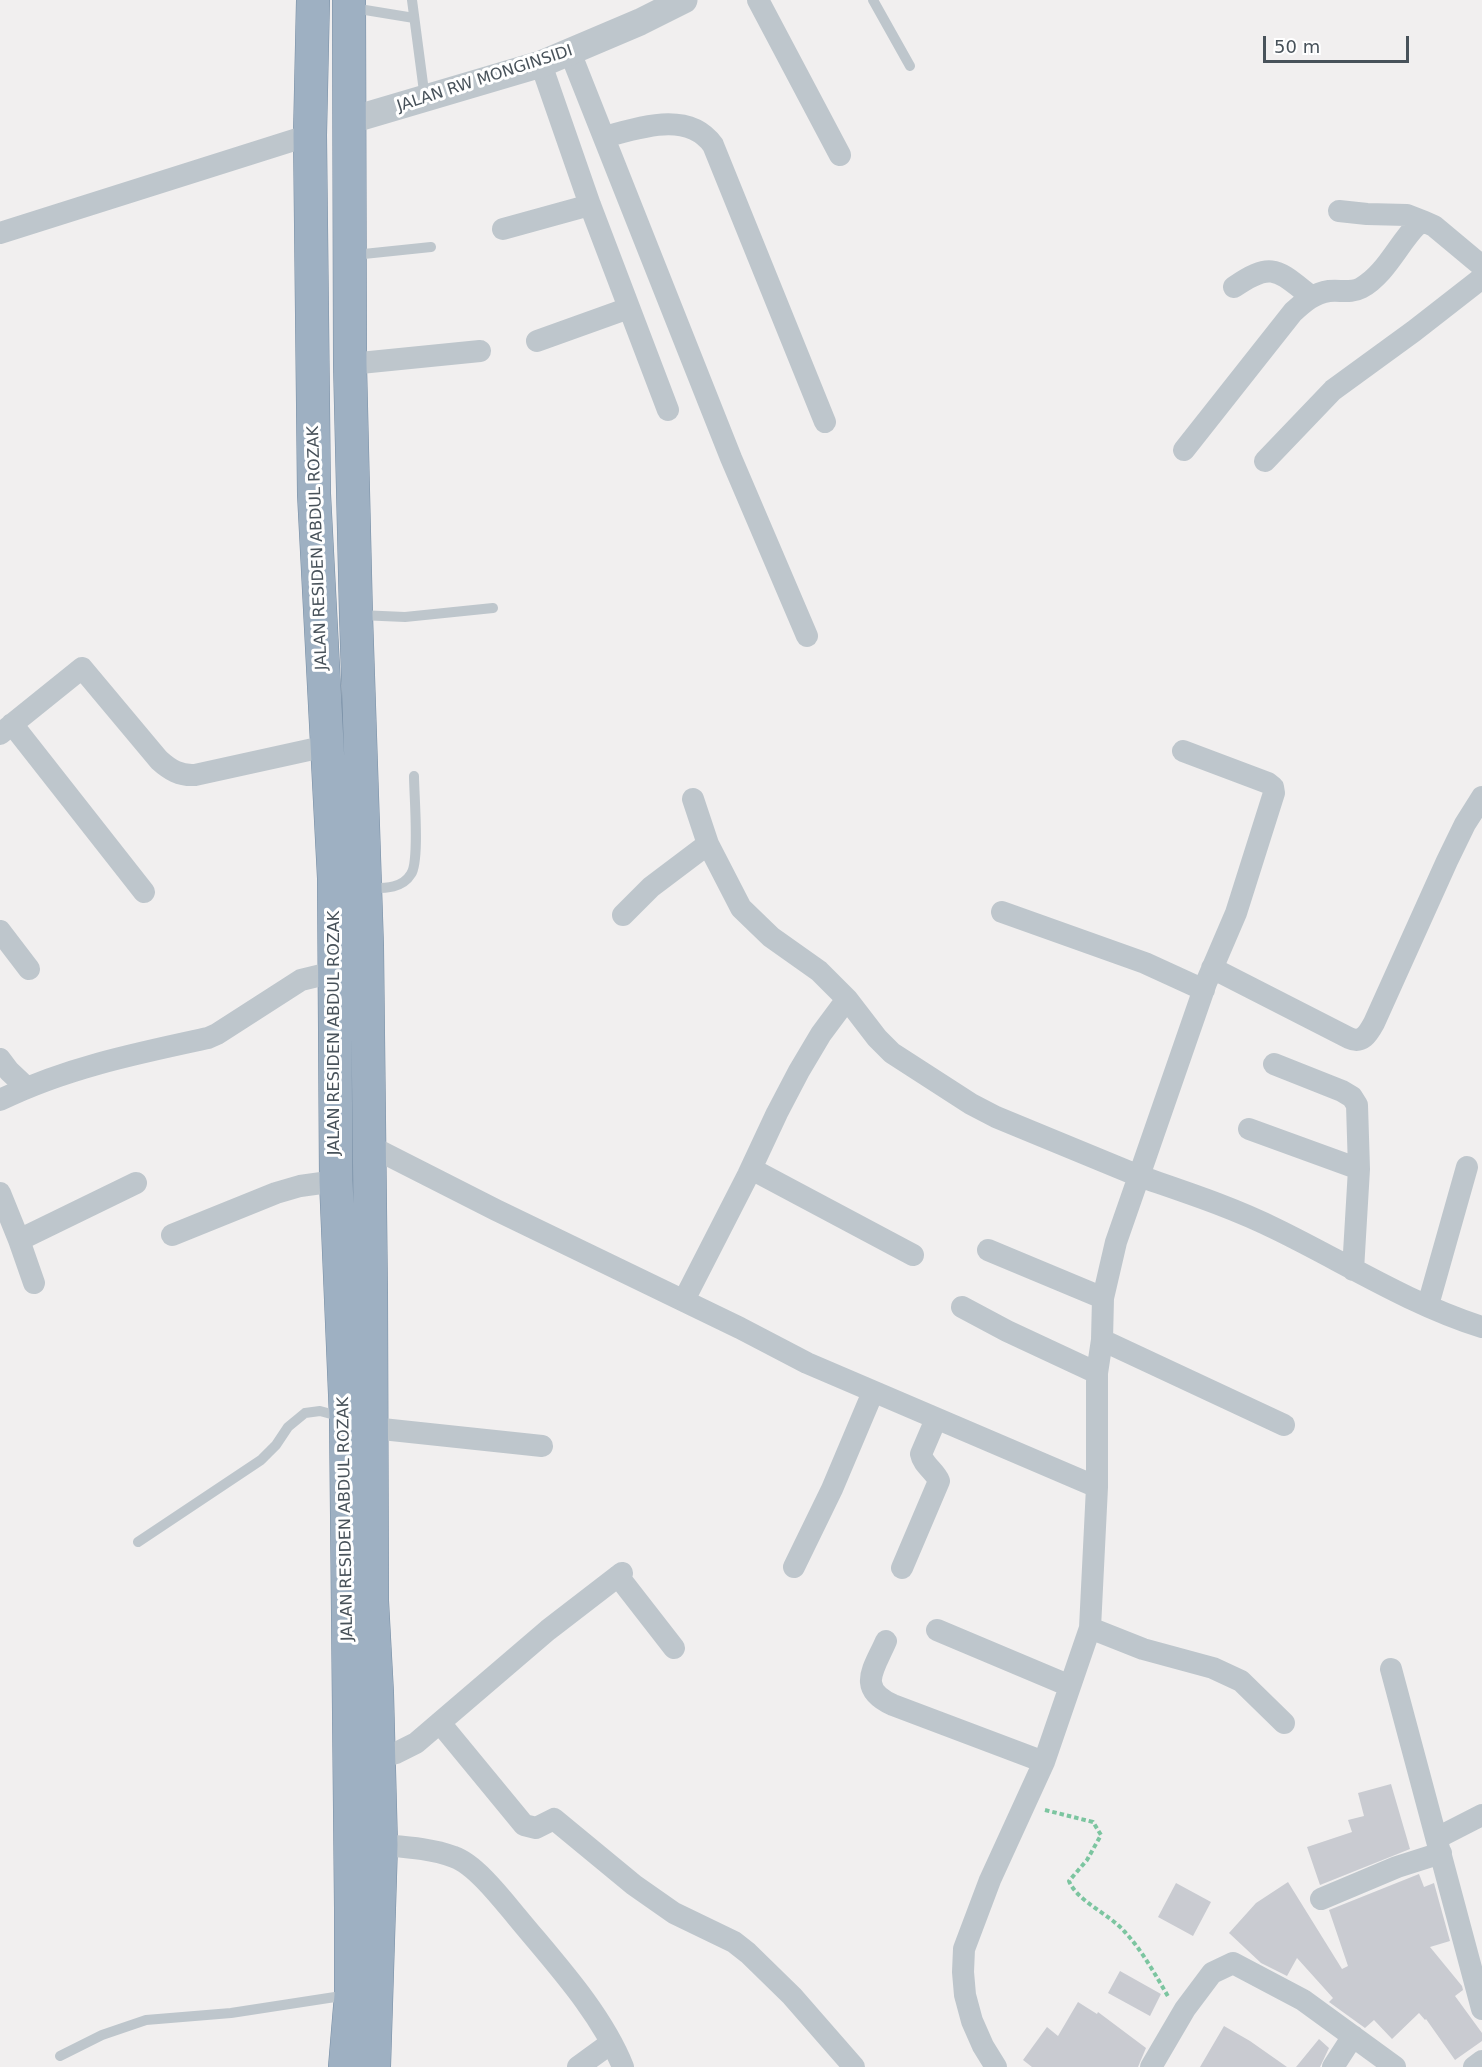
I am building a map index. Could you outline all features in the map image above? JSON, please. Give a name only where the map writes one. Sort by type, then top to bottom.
[{"type":"highway","name":"JALAN RESIDEN ABDUL ROZAK","points":[[314,0],[310,135],[314,494],[334,878],[336,1181],[359,1422],[372,1601],[379,1758],[381,1845],[374,2067]]},
{"type":"highway","name":"JALAN RESIDEN ABDUL ROZAK","points":[[345,2067],[351,1995],[359,1422],[370,1146],[350,364],[349,4]]},
{"type":"street","name":"JALAN RW MONGINSIDI","points":[[348,121],[541,64],[640,22],[684,0]]},
{"type":"street","points":[[758,0],[840,155]]},
{"type":"street","points":[[570,52],[731,458],[807,636]]},
{"type":"street","points":[[541,64],[590,205],[668,410]]},
{"type":"street","points":[[604,137],[647,126],[669,125],[690,127],[707,137],[714,145],[825,422]]},
{"type":"street","points":[[0,232],[310,135]]},
{"type":"street","points":[[503,230],[590,205]]},
{"type":"street","points":[[1339,211],[1407,215],[1434,226],[1482,266]]},
{"type":"street","points":[[1184,450],[1293,312],[1312,297],[1328,291],[1357,290],[1363,287],[1377,275],[1409,232],[1425,222]]},
{"type":"street","points":[[1234,287],[1251,275],[1266,270],[1274,271],[1285,276],[1312,297]]},
{"type":"street","points":[[1265,460],[1333,390],[1482,278]]},
{"type":"street","points":[[537,341],[629,308]]},
{"type":"street","points":[[350,364],[480,351]]},
{"type":"street","points":[[144,892],[6,729],[82,668],[159,760],[168,768],[181,774],[195,775],[327,746]]},
{"type":"street","points":[[995,2067],[982,2046],[965,1995],[964,1949],[990,1880],[1044,1762],[1090,1628],[1097,1487],[1097,1373],[1102,1340],[1103,1298],[1116,1242],[1208,978],[1236,913],[1274,790],[1268,783],[1183,752]]},
{"type":"street","points":[[1002,912],[1145,963],[1208,978],[1354,1041],[1360,1040],[1374,1023],[1447,861],[1465,824],[1482,797]]},
{"type":"street","points":[[693,799],[708,844],[747,915],[771,937],[819,971],[847,999],[877,1038],[892,1053],[970,1104],[1027,1131],[1139,1176],[1241,1213],[1277,1229],[1353,1270],[1462,1321],[1482,1327]]},
{"type":"street","points":[[623,915],[651,887],[708,844]]},
{"type":"street","points":[[0,931],[29,969]]},
{"type":"street","points":[[0,1100],[26,1088],[90,1066],[208,1038],[218,1034],[301,981],[334,972]]},
{"type":"street","points":[[684,1300],[777,1113],[821,1034],[847,999]]},
{"type":"street","points":[[0,1059],[26,1088]]},
{"type":"street","points":[[1274,1064],[1342,1091],[1355,1100],[1359,1111],[1359,1170],[1353,1270]]},
{"type":"street","points":[[1250,1129],[1359,1170]]},
{"type":"street","points":[[370,1146],[807,1363],[1097,1487]]},
{"type":"street","points":[[1428,1305],[1467,1167]]},
{"type":"street","points":[[748,1175],[754,1172],[759,1173],[913,1255]]},
{"type":"street","points":[[172,1235],[276,1193],[300,1186],[336,1181]]},
{"type":"street","points":[[20,1240],[136,1183]]},
{"type":"street","points":[[0,1193],[20,1240],[34,1283]]},
{"type":"street","points":[[988,1250],[1103,1298]]},
{"type":"street","points":[[962,1307],[1097,1373]]},
{"type":"street","points":[[1102,1340],[1284,1425]]},
{"type":"street","points":[[794,1567],[832,1489],[873,1392]]},
{"type":"street","points":[[903,1568],[939,1481],[922,1459],[921,1454],[936,1419]]},
{"type":"street","points":[[359,1422],[542,1446]]},
{"type":"street","points":[[379,1758],[416,1743],[548,1630],[620,1575],[674,1648]]},
{"type":"street","points":[[1090,1628],[1143,1649],[1213,1668],[1241,1681],[1284,1723]]},
{"type":"street","points":[[937,1630],[1070,1686]]},
{"type":"street","points":[[886,1641],[870,1678],[870,1686],[877,1696],[893,1705],[1044,1762]]},
{"type":"street","points":[[1391,1669],[1482,2009]]},
{"type":"street","points":[[440,1723],[524,1825],[536,1828],[554,1819],[634,1885],[674,1914],[734,1942],[792,1996],[854,2067]]},
{"type":"street","points":[[1321,1899],[1397,1867],[1439,1846],[1482,1815]]},
{"type":"street","points":[[381,1845],[411,1847],[456,1857],[478,1874],[548,1954],[592,2012],[623,2067]]},
{"type":"street","points":[[1151,2067],[1180,2016],[1212,1973],[1233,1963],[1302,2000],[1395,2067]]},
{"type":"street","points":[[1333,2067],[1353,2036]]},
{"type":"street","points":[[578,2067],[611,2043]]},
{"type":"street","points":[[1474,2067],[1482,2061]]},
{"type":"lane","points":[[412,0],[425,99]]},
{"type":"lane","points":[[873,0],[910,66]]},
{"type":"lane","points":[[349,4],[414,18]]},
{"type":"lane","points":[[349,255],[431,247]]},
{"type":"lane","points":[[356,615],[405,616],[493,608]]},
{"type":"lane","points":[[365,888],[398,886],[412,874],[415,855],[414,776]]},
{"type":"lane","points":[[138,1542],[261,1460],[276,1445],[288,1426],[305,1413],[320,1411],[359,1422]]},
{"type":"lane","points":[[60,2056],[102,2035],[146,2020],[231,2013],[351,1995]]},
{"type":"path","points":[[1024,1805],[1093,1822],[1101,1835],[1087,1860],[1069,1881],[1073,1891],[1125,1932],[1180,2016]]},
{"type":"building","points":[[1391,1784],[1410,1849],[1320,1885],[1307,1847],[1352,1832],[1348,1820],[1364,1816],[1358,1793]]},
{"type":"building","points":[[1419,1874],[1424,1887],[1434,1883],[1450,1941],[1430,1947],[1462,1986],[1463,1990],[1455,1996],[1482,2033],[1482,2041],[1455,2060],[1426,2019],[1419,2013],[1392,2039],[1374,2020],[1365,2028],[1329,2002],[1333,1998],[1297,1958],[1287,1976],[1261,1963],[1229,1933],[1256,1903],[1288,1882],[1342,1969],[1348,1966],[1329,1910]]},
{"type":"building","points":[[1176,1883],[1211,1902],[1193,1936],[1158,1917]]},
{"type":"building","points":[[1120,1971],[1161,1994],[1150,2016],[1108,1993]]},
{"type":"building","points":[[1078,2002],[1097,2014],[1098,2012],[1146,2048],[1138,2067],[1032,2067],[1023,2060],[1047,2027],[1058,2036]]},
{"type":"building","points":[[1224,2026],[1250,2041],[1287,2067],[1200,2067]]},
{"type":"building","points":[[1319,2039],[1329,2048],[1320,2067],[1296,2067]]}]
